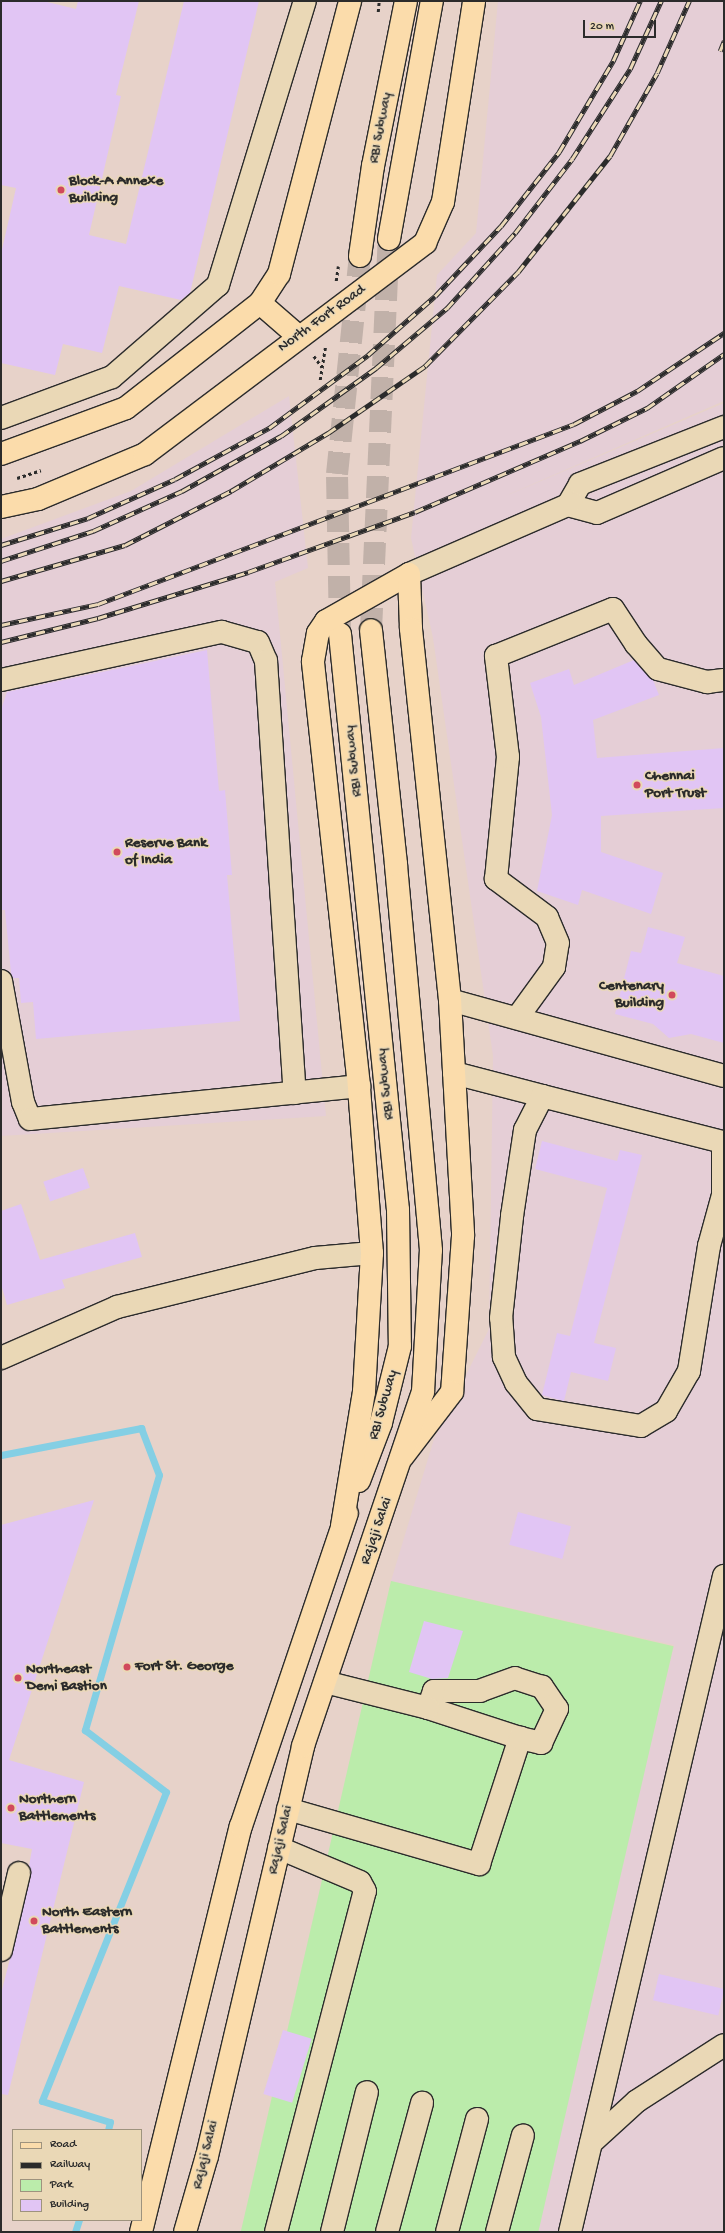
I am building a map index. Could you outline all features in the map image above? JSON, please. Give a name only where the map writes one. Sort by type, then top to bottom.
[{"type":"main road","points":[[1,454],[126,408],[260,304],[279,274],[350,1]]},
{"type":"main road","name":"RBI Subway","points":[[360,256],[373,166],[406,1]]},
{"type":"main road","name":"RBI Subway","points":[[389,239],[432,1]]},
{"type":"main road","name":"North Fort Road","points":[[1,507],[38,499],[145,454],[298,336],[425,243],[443,202],[474,1]]},
{"type":"main road","points":[[260,304],[298,336]]},
{"type":"main road","points":[[141,2232],[241,1826],[342,1526],[364,1392],[372,1253],[359,1086],[313,661],[314,646],[326,621],[410,574],[411,629],[450,1000],[463,1236],[452,1392],[403,1456]]},
{"type":"main road","name":"RBI Subway","points":[[371,630],[396,864],[431,1250],[423,1392],[403,1456]]},
{"type":"main road","name":"RBI Subway","points":[[340,634],[398,1210],[400,1346],[381,1423],[342,1526]]},
{"type":"main road","name":"Rajaji Salai","points":[[185,2232],[279,1848],[302,1746],[403,1456]]},
{"type":"street","points":[[1,418],[112,377],[218,285],[305,1]]},
{"type":"street","points":[[410,574],[568,505],[580,484],[724,427]]},
{"type":"street","points":[[568,505],[597,513],[724,458]]},
{"type":"street","points":[[517,1018],[554,967],[558,943],[547,917],[496,879],[508,757],[496,656],[613,609],[636,644],[658,669],[707,682],[724,680]]},
{"type":"street","points":[[1,680],[222,632],[258,642],[266,661],[295,1093]]},
{"type":"street","points":[[1,981],[23,1102],[30,1119],[359,1086]]},
{"type":"street","points":[[450,1000],[724,1076]]},
{"type":"street","points":[[454,1073],[724,1142],[723,1195],[708,1246],[689,1371],[666,1411],[641,1426],[537,1409],[516,1383],[504,1356],[501,1318],[525,1130],[542,1096]]},
{"type":"street","points":[[1,1358],[118,1307],[315,1258],[372,1253]]},
{"type":"street","points":[[570,2232],[724,1576]]},
{"type":"street","points":[[325,1682],[428,1708],[520,1738],[541,1743],[557,1709],[542,1687],[515,1678],[480,1691],[434,1691],[428,1708]]},
{"type":"street","points":[[288,1808],[479,1864],[520,1738]]},
{"type":"street","points":[[276,2232],[365,1891],[360,1882],[279,1848]]},
{"type":"street","points":[[1,1950],[18,1873]]},
{"type":"street","points":[[591,2143],[636,2101],[724,2045]]},
{"type":"street","points":[[332,2232],[367,2092]]},
{"type":"street","points":[[387,2232],[422,2103]]},
{"type":"street","points":[[447,2232],[478,2119]]},
{"type":"street","points":[[497,2232],[523,2135]]},
{"type":"shaded area","points":[[498,1],[724,1],[724,401],[489,503],[724,403],[724,2232],[532,2232],[674,1645],[391,1581],[434,1439],[489,1329],[493,1056],[433,638],[411,538],[437,275],[476,233]]},
{"type":"shaded area","points":[[289,396],[308,568],[275,582],[326,1116],[1,1136],[1,539],[131,491]]},
{"type":"green space","points":[[391,1581],[674,1646],[538,2232],[241,2232]]},
{"type":"building","points":[[1,1],[43,1],[76,9],[78,1],[139,1],[116,95],[121,96],[89,235],[126,244],[184,1],[259,1],[190,293],[181,300],[119,286],[102,353],[63,344],[55,375],[1,363],[1,254],[16,188],[1,185]]},
{"type":"building","name":"Reserve Bank of India","points":[[207,650],[219,791],[225,790],[232,875],[227,875],[240,1021],[36,1039],[33,1002],[21,1003],[19,978],[13,978],[11,973],[5,910],[1,910],[1,710],[7,692]]},
{"type":"building","name":"Chennai Port Trust","points":[[634,660],[653,680],[659,695],[593,720],[597,758],[724,748],[724,808],[601,816],[601,852],[663,873],[651,914],[582,890],[578,905],[537,891],[552,815],[541,717],[530,683],[569,669],[574,685]]},
{"type":"building","name":"Centenary Building","points":[[648,927],[685,937],[677,963],[724,976],[724,1043],[691,1034],[669,1038],[653,1024],[615,1014],[631,951],[641,953]]},
{"type":"building","points":[[542,1141],[617,1161],[620,1150],[642,1155],[594,1343],[616,1348],[608,1381],[571,1372],[564,1401],[542,1395],[557,1333],[570,1336],[607,1188],[535,1169]]},
{"type":"building","points":[[83,1168],[90,1188],[50,1202],[43,1182]]},
{"type":"building","points":[[21,1204],[40,1260],[135,1233],[142,1257],[62,1280],[65,1288],[7,1305],[1,1284],[1,1211]]},
{"type":"building","points":[[94,1500],[9,1760],[84,1782],[8,2095],[1,2094],[1,1994],[31,1876],[29,1866],[32,1849],[1,1843],[1,1525]]},
{"type":"building","points":[[518,1512],[571,1526],[562,1559],[509,1545]]},
{"type":"building","points":[[424,1621],[463,1631],[448,1678],[432,1679],[409,1672]]},
{"type":"building","points":[[659,1974],[724,1989],[718,2015],[653,2000]]},
{"type":"building","points":[[283,2030],[312,2039],[292,2103],[263,2094]]},
{"type":"waterway","points":[[1,1455],[141,1428],[159,1475],[85,1730],[166,1792],[42,2101],[110,2122],[108,2129]]},
{"type":"waterway","points":[[75,2232],[79,2221]]},
{"type":"tunnel","points":[[371,630],[389,239]]},
{"type":"tunnel","points":[[340,631],[337,474],[360,256]]},
{"type":"railway","points":[[1,545],[88,518],[175,479],[269,428],[368,355],[435,296],[501,226],[559,152],[613,61],[640,1]]},
{"type":"railway","points":[[1,561],[93,531],[182,491],[281,436],[376,368],[447,308],[515,233],[572,159],[630,69],[661,1]]},
{"type":"railway","points":[[1,581],[125,545],[231,491],[328,433],[425,366],[518,272],[610,156],[657,73],[689,1]]},
{"type":"railway","points":[[720,51],[724,41]]},
{"type":"railway","points":[[1,625],[98,604],[574,424],[637,391],[724,333]]},
{"type":"railway","points":[[1,642],[98,618],[248,572],[415,512],[580,441],[647,408],[724,354]]},
{"type":"place","name":"Block-A Annexe Building","points":[[61,190]]},
{"type":"place","name":"Chennai Port Trust","points":[[637,785]]},
{"type":"place","name":"Reserve Bank of India","points":[[117,852]]},
{"type":"place","name":"Centenary Building","points":[[672,995]]},
{"type":"place","name":"Fort St. George","points":[[127,1667]]},
{"type":"place","name":"Northeast Demi Bastion","points":[[18,1678]]},
{"type":"place","name":"Northern Battlements","points":[[11,1808]]},
{"type":"place","name":"North Eastern Battlements","points":[[34,1921]]}]
